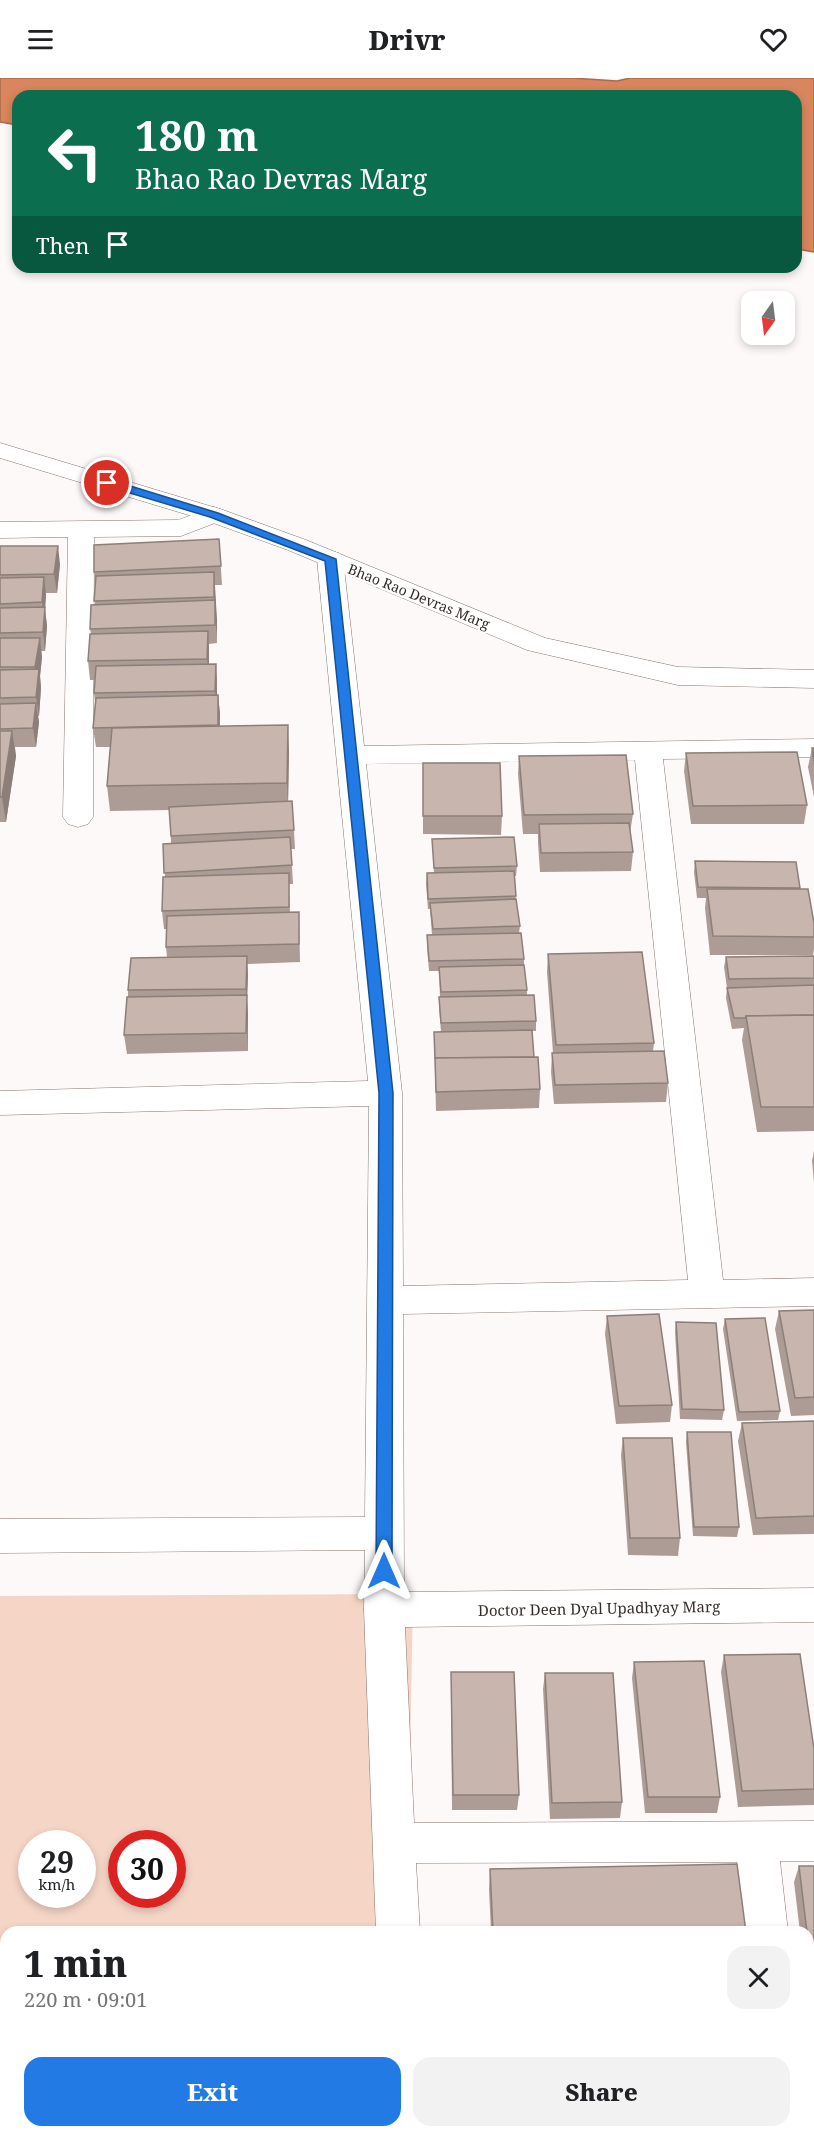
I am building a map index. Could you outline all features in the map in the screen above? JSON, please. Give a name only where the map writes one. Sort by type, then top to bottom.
[{"type":"street","name":"Bhao Rao Devras Marg","points":[[0,450],[214,515],[330,559],[537,644],[678,676],[814,679]]},
{"type":"street","points":[[0,530],[182,528],[214,515]]},
{"type":"street","points":[[78,816],[81,528]]},
{"type":"street","points":[[330,559],[386,1093],[384,1610],[398,1926]]},
{"type":"street","points":[[351,755],[814,748]]},
{"type":"street","points":[[648,750],[707,1294]]},
{"type":"street","points":[[0,1103],[386,1093]]},
{"type":"street","points":[[385,1300],[814,1292]]},
{"type":"street","points":[[0,1536],[385,1533]]},
{"type":"street","name":"Doctor Deen Dyal Upadhyay Marg","points":[[384,1610],[814,1605]]},
{"type":"street","points":[[756,1841],[765,1926]]},
{"type":"street","points":[[394,1843],[814,1841]]},
{"type":"shaded area","points":[[0,78],[572,78],[617,81],[630,78],[814,78],[814,252],[802,250],[802,90],[12,90],[12,124],[0,122]]},
{"type":"shaded area","points":[[413,1594],[407,1926],[0,1926],[0,1596]]},
{"type":"building","points":[[219,539],[221,566],[94,572],[94,545]]},
{"type":"building","points":[[0,546],[58,546],[54,574],[0,575]]},
{"type":"building","points":[[214,572],[214,597],[94,601],[96,576]]},
{"type":"building","points":[[44,577],[42,602],[0,604],[0,578]]},
{"type":"building","points":[[215,600],[215,625],[90,629],[91,605]]},
{"type":"building","points":[[45,607],[43,632],[0,633],[0,608]]},
{"type":"building","points":[[208,631],[207,659],[88,661],[90,634]]},
{"type":"building","points":[[0,638],[40,638],[35,667],[0,667]]},
{"type":"building","points":[[216,664],[215,691],[94,693],[96,666]]},
{"type":"building","points":[[39,669],[36,697],[0,698],[0,670]]},
{"type":"building","points":[[218,695],[218,725],[93,728],[96,698]]},
{"type":"building","points":[[36,703],[33,728],[0,729],[0,704]]},
{"type":"building","points":[[288,725],[287,783],[107,786],[112,728]]},
{"type":"building","points":[[0,731],[12,731],[2,797],[0,797]]},
{"type":"building","points":[[797,752],[807,805],[693,806],[686,753]]},
{"type":"building","points":[[626,755],[633,814],[524,815],[519,756]]},
{"type":"building","points":[[423,763],[500,763],[502,816],[423,816]]},
{"type":"building","points":[[292,801],[294,830],[171,836],[169,807]]},
{"type":"building","points":[[629,823],[633,852],[541,853],[539,824]]},
{"type":"building","points":[[290,837],[292,865],[164,873],[163,844]]},
{"type":"building","points":[[514,837],[517,866],[434,868],[432,839]]},
{"type":"building","points":[[695,861],[796,862],[800,888],[698,887]]},
{"type":"building","points":[[514,871],[516,896],[428,899],[427,873]]},
{"type":"building","points":[[289,873],[289,907],[162,911],[163,877]]},
{"type":"building","points":[[707,889],[808,889],[814,937],[713,936]]},
{"type":"building","points":[[516,899],[520,926],[433,929],[430,903]]},
{"type":"building","points":[[299,912],[299,944],[166,947],[167,916]]},
{"type":"building","points":[[521,933],[524,959],[429,961],[427,935]]},
{"type":"building","points":[[642,952],[654,1043],[556,1045],[548,954]]},
{"type":"building","points":[[247,956],[246,989],[128,990],[131,958]]},
{"type":"building","points":[[814,956],[814,978],[729,979],[726,957]]},
{"type":"building","points":[[524,965],[527,990],[441,992],[439,967]]},
{"type":"building","points":[[814,985],[814,1015],[746,1016],[745,1018],[734,1018],[727,988]]},
{"type":"building","points":[[247,995],[246,1033],[124,1035],[127,997]]},
{"type":"building","points":[[534,995],[536,1021],[441,1023],[439,997]]},
{"type":"building","points":[[814,1015],[814,1107],[761,1107],[746,1016]]},
{"type":"building","points":[[532,1030],[534,1057],[435,1058],[434,1032]]},
{"type":"building","points":[[664,1051],[668,1083],[555,1085],[552,1053]]},
{"type":"building","points":[[538,1057],[540,1089],[436,1092],[435,1058]]},
{"type":"building","points":[[814,1310],[814,1397],[795,1398],[779,1311]]},
{"type":"building","points":[[659,1314],[672,1405],[619,1406],[607,1316]]},
{"type":"building","points":[[765,1318],[780,1411],[739,1412],[725,1319]]},
{"type":"building","points":[[676,1322],[716,1323],[724,1410],[682,1409]]},
{"type":"building","points":[[814,1421],[814,1516],[756,1518],[742,1423]]},
{"type":"building","points":[[687,1432],[731,1432],[739,1527],[694,1527]]},
{"type":"building","points":[[623,1438],[672,1438],[680,1538],[630,1538]]},
{"type":"building","points":[[800,1654],[814,1749],[814,1789],[742,1791],[724,1655]]},
{"type":"building","points":[[704,1661],[720,1797],[648,1797],[634,1662]]},
{"type":"building","points":[[451,1672],[514,1672],[519,1795],[453,1795]]},
{"type":"building","points":[[545,1673],[613,1673],[622,1802],[552,1803]]},
{"type":"building","points":[[737,1864],[745,1926],[493,1926],[490,1869]]},
{"type":"building","points":[[799,1866],[814,1866],[814,1926],[806,1926]]},
{"type":"route","points":[[107,483],[214,515],[330,559],[386,1093],[384,1571]]}]
